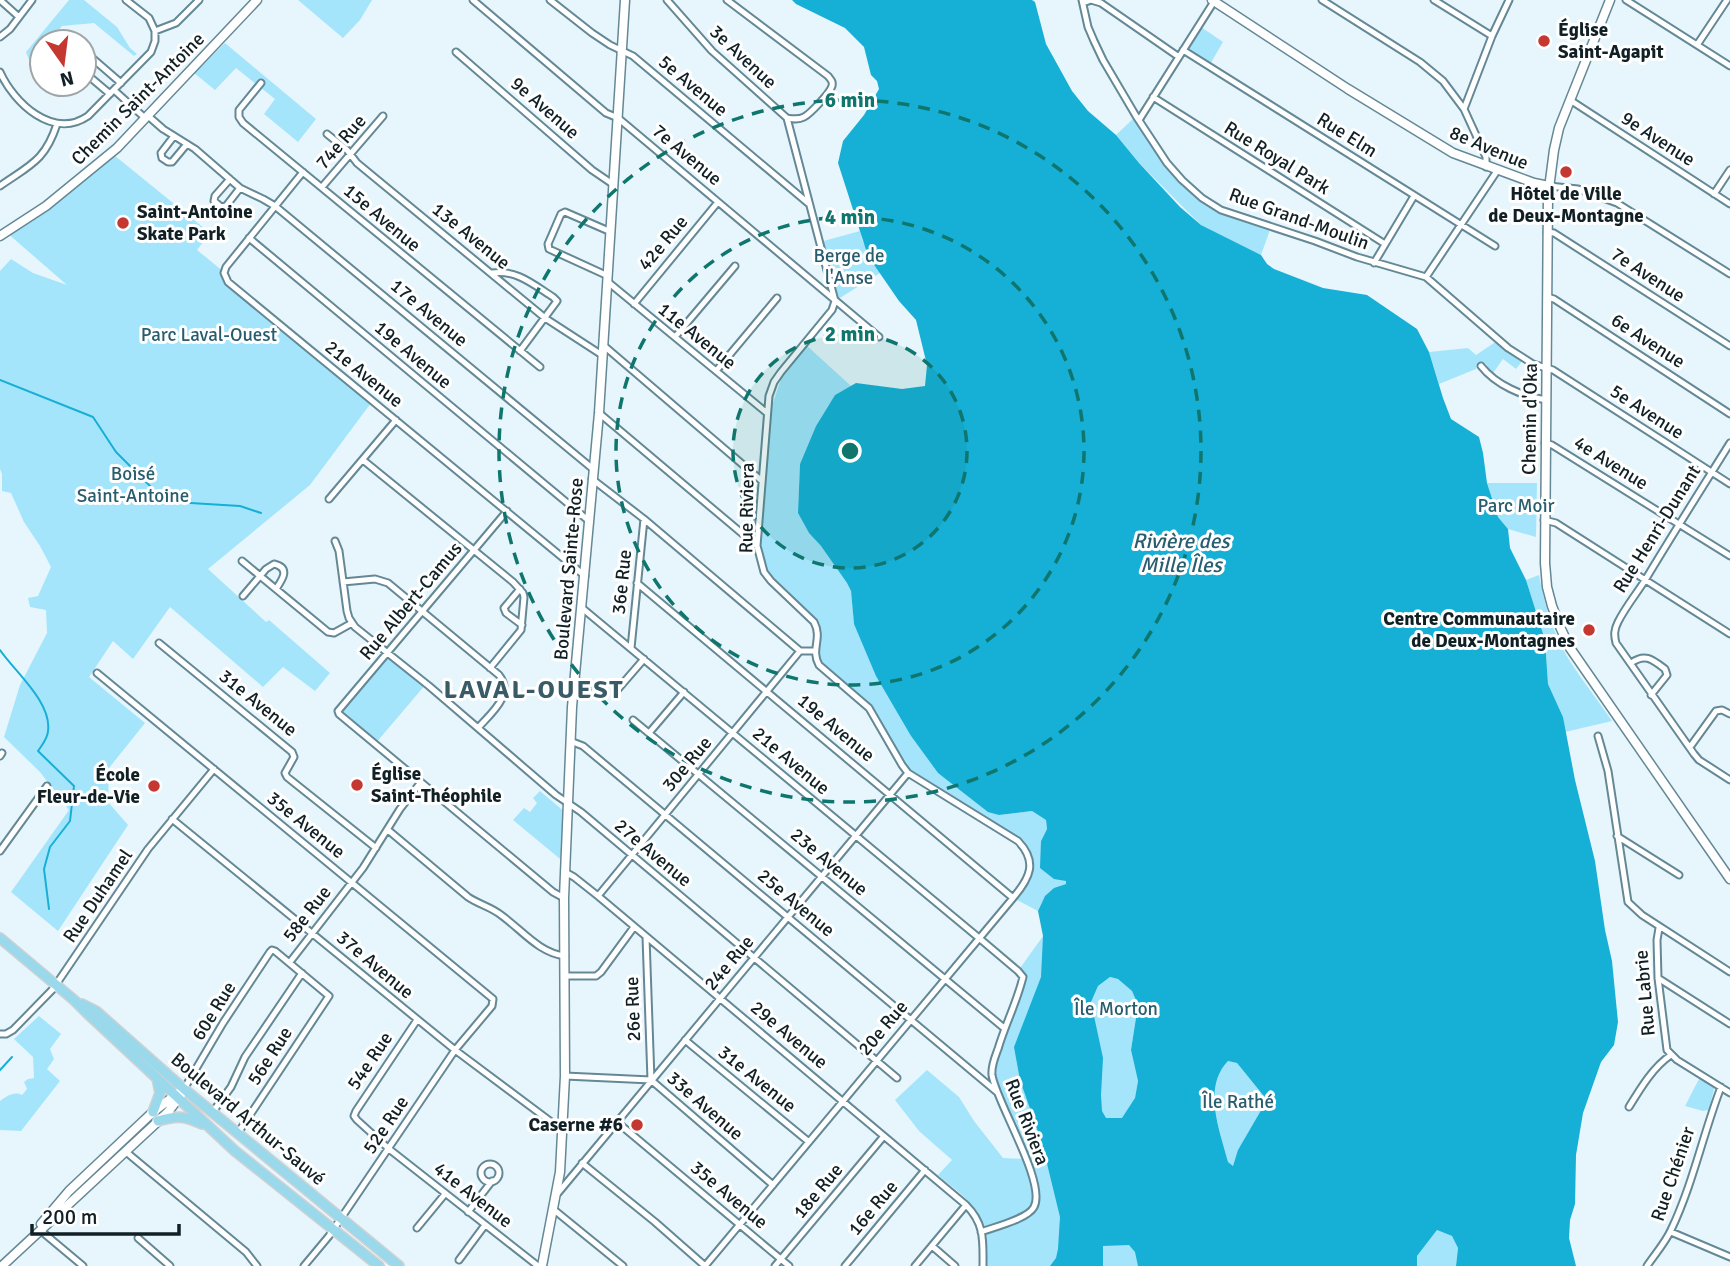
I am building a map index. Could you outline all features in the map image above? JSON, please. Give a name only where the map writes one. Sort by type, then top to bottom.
[{"type":"main road","name":"Boulevard Arthur-Sauvé","points":[[0,938],[74,1000],[156,1077],[212,1113],[400,1266]]},
{"type":"main road","name":"Boulevard Arthur-Sauvé","points":[[74,1000],[97,1012],[210,1128],[252,1165],[379,1266]]},
{"type":"main road","points":[[156,1077],[160,1093],[156,1117],[181,1116],[210,1128]]},
{"type":"street","points":[[0,72],[9,88],[36,114],[57,124],[66,125],[88,117],[151,52],[155,41],[155,31],[149,18],[126,0]]},
{"type":"street","points":[[155,31],[176,23],[199,0]]},
{"type":"street","name":"7e Avenue","points":[[473,0],[879,337]]},
{"type":"street","name":"5e Avenue","points":[[550,0],[592,33],[633,56],[810,205]]},
{"type":"street","name":"3e Avenue","points":[[667,0],[712,51],[787,118]]},
{"type":"street","points":[[727,0],[832,80],[830,90],[808,115],[800,119],[787,118],[835,301]]},
{"type":"street","points":[[1139,120],[1214,0]]},
{"type":"street","name":"8e Avenue","points":[[1214,0],[1453,153],[1540,185],[1577,189],[1618,203],[1730,274]]},
{"type":"street","points":[[1322,0],[1420,62],[1444,81],[1464,108],[1486,158],[1486,167]]},
{"type":"street","points":[[1434,0],[1492,36]]},
{"type":"street","points":[[1464,108],[1509,0]]},
{"type":"street","name":"Chemin d'Oka","points":[[1610,0],[1557,133],[1549,186],[1544,520],[1547,587],[1558,623],[1569,646],[1730,879]]},
{"type":"street","points":[[1626,0],[1730,66]]},
{"type":"street","points":[[1698,45],[1727,0]]},
{"type":"street","points":[[0,1],[19,17]]},
{"type":"street","points":[[0,37],[19,17],[29,1]]},
{"type":"street","name":"Boulevard Sainte-Rose","points":[[540,1266],[560,1167],[565,1076],[564,898],[570,741],[599,413],[624,1]]},
{"type":"street","points":[[1082,1],[1101,1],[1179,57]]},
{"type":"street","name":"Rue Grand-Moulin","points":[[1082,1],[1088,27],[1098,51],[1139,120],[1167,163],[1202,198],[1221,210],[1374,263],[1426,277],[1497,340],[1529,362],[1546,368]]},
{"type":"street","name":"Chemin Saint-Antoine","points":[[0,236],[46,206],[117,148],[251,2]]},
{"type":"street","name":"Rue Elm","points":[[1183,50],[1495,246]]},
{"type":"street","name":"9e Avenue","points":[[456,52],[614,186]]},
{"type":"street","points":[[98,63],[121,83]]},
{"type":"street","name":"17e Avenue","points":[[98,82],[187,144],[240,188],[275,206],[593,469]]},
{"type":"street","name":"15e Avenue","points":[[261,83],[240,107],[240,120],[540,367]]},
{"type":"street","name":"Rue Royal Park","points":[[1153,97],[1385,244]]},
{"type":"street","name":"9e Avenue","points":[[1570,100],[1730,204]]},
{"type":"street","name":"74e Rue","points":[[322,187],[383,116]]},
{"type":"street","points":[[0,186],[42,155],[57,124]]},
{"type":"street","name":"13e Avenue","points":[[327,134],[347,150],[357,163],[545,318],[602,355]]},
{"type":"street","points":[[174,136],[161,153],[162,158],[168,162],[172,162],[187,144]]},
{"type":"street","points":[[1714,194],[1730,170]]},
{"type":"street","points":[[1426,277],[1497,171]]},
{"type":"street","name":"74e Rue","points":[[225,275],[226,267],[303,172]]},
{"type":"street","points":[[230,179],[215,196],[214,201],[221,207],[226,206],[240,188]]},
{"type":"street","points":[[1374,263],[1414,196]]},
{"type":"street","name":"42e Rue","points":[[634,303],[718,202]]},
{"type":"street","name":"11e Avenue","points":[[611,233],[565,212],[561,214],[548,244],[549,249],[608,279],[767,413]]},
{"type":"street","name":"7e Avenue","points":[[1547,232],[1554,233],[1730,346]]},
{"type":"street","name":"19e Avenue","points":[[249,238],[589,522]]},
{"type":"street","points":[[675,337],[735,266]]},
{"type":"street","points":[[492,273],[502,271],[519,275],[557,301],[520,351]]},
{"type":"street","name":"21e Avenue","points":[[225,275],[231,285],[585,576]]},
{"type":"street","name":"6e Avenue","points":[[1547,297],[1574,311],[1730,414]]},
{"type":"street","points":[[716,371],[777,298]]},
{"type":"street","name":"Rue Riviera","points":[[835,301],[832,310],[774,383],[769,396],[757,546],[764,572],[814,622],[818,629],[819,638],[815,651],[819,665],[869,708],[908,773],[1018,841],[1028,854],[1029,874]]},
{"type":"street","points":[[603,345],[762,481]]},
{"type":"street","points":[[1481,366],[1504,385],[1546,400]]},
{"type":"street","name":"5e Avenue","points":[[1546,368],[1730,484]]},
{"type":"street","points":[[599,413],[757,546]]},
{"type":"street","points":[[329,499],[396,421]]},
{"type":"street","name":"4e Avenue","points":[[1545,443],[1730,556]]},
{"type":"street","name":"Rue Henri-Dunant","points":[[1630,663],[1616,643],[1614,634],[1618,623],[1730,443]]},
{"type":"street","points":[[363,460],[520,589],[524,597],[519,634],[490,668]]},
{"type":"street","points":[[592,479],[644,519],[800,651],[815,651]]},
{"type":"street","name":"Rue Albert-Camus","points":[[421,782],[338,711],[507,511]]},
{"type":"street","name":"36e Rue","points":[[631,648],[644,519]]},
{"type":"street","points":[[1544,520],[1556,523],[1730,634]]},
{"type":"street","points":[[242,561],[330,633],[336,632],[352,623],[347,611],[339,551],[335,541]]},
{"type":"street","points":[[243,596],[269,566],[274,564],[279,565],[284,574],[276,589]]},
{"type":"street","points":[[343,582],[382,580],[392,586],[502,679],[505,693],[499,705],[478,728]]},
{"type":"street","name":"19e Avenue","points":[[637,583],[1013,898]]},
{"type":"street","points":[[520,589],[504,608],[506,613],[522,625]]},
{"type":"street","name":"21e Avenue","points":[[582,608],[979,938]]},
{"type":"street","name":"27e Avenue","points":[[352,623],[897,1078]]},
{"type":"street","name":"31e Avenue","points":[[159,643],[292,752],[294,757],[285,773],[287,777],[376,848]]},
{"type":"street","name":"30e Rue","points":[[598,896],[800,651]]},
{"type":"street","points":[[1651,695],[1667,675],[1665,669],[1649,658],[1638,658],[1630,663],[1651,695],[1699,760],[1730,780]]},
{"type":"street","points":[[618,689],[644,659]]},
{"type":"street","name":"35e Avenue","points":[[97,673],[494,1002]]},
{"type":"street","points":[[649,733],[684,692]]},
{"type":"street","points":[[1690,747],[1716,711],[1722,710],[1730,714]]},
{"type":"street","name":"23e Avenue","points":[[633,720],[1004,1028]]},
{"type":"street","points":[[1598,736],[1608,771],[1628,902],[1660,928],[1730,972]]},
{"type":"street","name":"25e Avenue","points":[[570,741],[583,746],[999,1093]]},
{"type":"street","name":"Rue Duhamel","points":[[2,1034],[10,1032],[31,1013],[56,985],[148,849],[214,769]]},
{"type":"street","name":"24e Rue","points":[[555,1198],[908,773]]},
{"type":"street","points":[[421,782],[553,892],[564,898]]},
{"type":"street","name":"58e Rue","points":[[290,962],[352,882],[421,782]]},
{"type":"street","points":[[0,850],[47,786]]},
{"type":"street","name":"37e Avenue","points":[[172,819],[417,1020],[562,1130]]},
{"type":"street","points":[[388,830],[468,897],[499,913],[546,952],[565,957]]},
{"type":"street","points":[[1618,836],[1679,875]]},
{"type":"street","name":"29e Avenue","points":[[565,873],[575,877],[598,896],[966,1205],[976,1215],[981,1232]]},
{"type":"street","name":"20e Rue","points":[[705,1266],[1026,883],[1029,874]]},
{"type":"street","points":[[565,976],[596,976],[634,927]]},
{"type":"street","name":"Rue Labrie","points":[[1660,928],[1657,931],[1658,978],[1665,1044],[1671,1055],[1730,1093]]},
{"type":"street","name":"26e Rue","points":[[646,936],[651,1080]]},
{"type":"street","name":"Rue Riviera","points":[[979,938],[1023,977],[991,1073],[1027,1159],[1037,1194],[1035,1206],[1027,1214],[981,1232]]},
{"type":"street","name":"60e Rue","points":[[179,1094],[272,950],[290,962]]},
{"type":"street","points":[[290,962],[302,973]]},
{"type":"street","name":"58e Rue","points":[[212,1113],[302,973]]},
{"type":"street","name":"56e Rue","points":[[237,1133],[329,996],[302,973]]},
{"type":"street","points":[[1658,978],[1730,1024]]},
{"type":"street","name":"52e Rue","points":[[304,1266],[333,1230],[455,1050],[494,1002]]},
{"type":"street","name":"54e Rue","points":[[389,1149],[354,1116],[417,1020]]},
{"type":"street","name":"31e Avenue","points":[[685,1040],[809,1142]]},
{"type":"street","name":"Rue Labrie","points":[[1629,1107],[1651,1075],[1666,1057],[1671,1055]]},
{"type":"street","name":"33e Avenue","points":[[565,1076],[651,1080],[773,1185]]},
{"type":"street","name":"Rue Chénier","points":[[1647,1266],[1671,1232],[1695,1170],[1721,1087]]},
{"type":"street","points":[[39,1229],[63,1197],[118,1145],[173,1107],[179,1094]]},
{"type":"street","points":[[6,1265],[39,1229],[126,1151],[156,1117]]},
{"type":"street","name":"35e Avenue","points":[[617,1122],[789,1266]]},
{"type":"street","name":"18e Rue","points":[[775,1266],[884,1136]]},
{"type":"street","points":[[118,1145],[246,1252],[257,1266]]},
{"type":"street","name":"41e Avenue","points":[[389,1149],[540,1266]]},
{"type":"street","points":[[582,1163],[705,1266]]},
{"type":"street","points":[[560,1167],[567,1172],[574,1172]]},
{"type":"street","name":"16e Rue","points":[[845,1266],[925,1170]]},
{"type":"street","points":[[468,1212],[492,1181]]},
{"type":"street","points":[[417,1228],[445,1194]]},
{"type":"street","points":[[915,1266],[966,1205]]},
{"type":"street","points":[[553,1209],[623,1266]]},
{"type":"street","points":[[459,1260],[485,1225]]},
{"type":"street","points":[[39,1229],[83,1266]]},
{"type":"street","points":[[981,1232],[983,1266]]},
{"type":"street","points":[[1671,1232],[1730,1257]]},
{"type":"street","points":[[138,1238],[170,1266]]},
{"type":"street","points":[[932,1246],[955,1266]]},
{"type":"green space","points":[[69,0],[84,0],[117,27],[137,54],[134,56],[94,23],[46,28]]},
{"type":"green space","points":[[298,0],[372,0],[360,20],[343,38]]},
{"type":"green space","points":[[1201,27],[1223,42],[1209,66],[1185,50]]},
{"type":"green space","points":[[225,43],[316,119],[298,142],[264,114],[275,99],[236,68],[215,90],[194,73]]},
{"type":"green space","points":[[1136,116],[1182,180],[1221,210],[1271,227],[1261,255],[1201,225],[1139,163],[1116,135]]},
{"type":"green space","name":"Boisé Saint-Antoine","points":[[109,151],[210,233],[197,250],[224,272],[225,279],[371,403],[310,485],[208,569],[266,622],[269,620],[330,673],[315,691],[283,667],[263,687],[170,607],[133,659],[113,641],[89,677],[145,723],[109,768],[108,802],[128,825],[58,931],[11,892],[69,810],[40,772],[4,737],[20,685],[47,633],[46,610],[30,607],[28,598],[38,596],[51,567],[24,522],[11,493],[2,491],[0,271],[11,259],[33,273],[67,285],[6,232],[46,206]]},
{"type":"green space","name":"Berge de l'Anse","points":[[860,231],[880,273],[835,301],[820,242]]},
{"type":"green space","points":[[1497,341],[1523,360],[1516,369],[1503,359],[1493,373],[1483,362],[1477,365],[1476,369],[1439,384],[1429,352],[1468,348],[1476,355]]},
{"type":"green space","points":[[806,345],[851,386],[835,395],[816,426],[800,464],[798,513],[809,533],[847,583],[851,591],[854,624],[911,736],[938,773],[999,815],[1032,811],[1046,820],[1047,829],[1041,841],[1066,884],[1048,894],[1038,911],[1013,898],[1029,874],[1024,848],[907,772],[870,711],[817,665],[818,629],[775,584],[762,561],[762,481],[769,415],[781,379]]},
{"type":"green space","name":"Parc Moir","points":[[1487,483],[1537,483],[1536,537],[1508,529],[1498,517]]},
{"type":"green space","points":[[1539,575],[1550,618],[1563,648],[1612,721],[1565,732],[1563,717],[1548,684],[1545,640],[1526,580]]},
{"type":"green space","points":[[387,654],[426,684],[375,744],[339,711]]},
{"type":"green space","points":[[540,791],[566,813],[565,863],[513,820],[524,808],[530,812],[537,803],[533,798]]},
{"type":"green space","name":"Île Morton","points":[[1043,936],[1091,1001],[1098,986],[1110,977],[1118,979],[1132,991],[1138,1005],[1131,1050],[1138,1081],[1135,1099],[1123,1118],[1133,1166],[1133,1237],[1139,1266],[983,1266],[983,1233],[979,1215],[966,1199],[938,1175],[952,1160],[919,1131],[895,1100],[927,1070],[959,1097],[1003,1158],[1026,1159],[991,1073],[1023,977],[1018,971]]},
{"type":"green space","points":[[39,1016],[61,1034],[50,1049],[54,1059],[47,1069],[60,1081],[21,1131],[0,1130],[0,1101],[13,1094],[22,1095],[27,1089],[24,1082],[34,1078],[33,1057],[14,1039]]},
{"type":"green space","name":"Île Rathé","points":[[1228,1061],[1237,1063],[1267,1100],[1233,1166],[1228,1162],[1221,1137],[1214,1096],[1220,1072]]},
{"type":"green space","points":[[1700,1077],[1713,1085],[1709,1110],[1685,1106]]},
{"type":"green space","points":[[1437,1230],[1452,1236],[1458,1248],[1456,1266],[1417,1266],[1417,1256]]},
{"type":"water","name":"Rivière des Mille Îles","points":[[792,0],[1032,0],[1035,2],[1046,44],[1072,91],[1088,111],[1116,135],[1180,207],[1201,225],[1261,255],[1274,269],[1323,288],[1367,295],[1417,329],[1429,352],[1451,419],[1479,437],[1487,483],[1498,517],[1508,529],[1510,548],[1526,580],[1545,640],[1548,684],[1563,717],[1595,861],[1612,961],[1618,1022],[1614,1045],[1601,1062],[1583,1113],[1576,1155],[1575,1204],[1570,1220],[1569,1238],[1576,1266],[1456,1266],[1458,1248],[1452,1236],[1437,1230],[1417,1256],[1417,1266],[1138,1266],[1135,1252],[1129,1245],[1103,1246],[1103,1266],[1050,1266],[1058,1249],[1060,1217],[1042,1143],[1020,1080],[1014,1047],[1041,977],[1043,936],[1038,911],[1045,896],[1054,888],[1066,884],[1066,881],[1054,879],[1040,868],[1041,841],[1047,829],[1046,820],[1032,811],[999,815],[988,812],[938,773],[911,736],[876,676],[854,624],[851,591],[847,583],[809,533],[798,513],[800,464],[816,426],[835,395],[856,383],[902,389],[925,386],[927,365],[916,320],[899,301],[868,256],[838,163],[843,141],[864,115],[879,89],[877,81],[871,75],[864,47],[845,28]],"holes":[[[1110,977],[1118,979],[1132,991],[1138,1005],[1131,1050],[1138,1081],[1135,1098],[1122,1118],[1106,1118],[1102,1111],[1103,1058],[1091,1002],[1098,986]],[[1228,1061],[1237,1063],[1267,1100],[1238,1150],[1233,1166],[1228,1162],[1221,1137],[1214,1097],[1220,1072]]]},
{"type":"waterway","points":[[0,380],[93,417],[116,452],[160,496],[174,502],[240,506],[261,513]]},
{"type":"waterway","points":[[0,650],[39,698],[44,709],[48,720],[48,734],[38,751],[74,786],[70,821],[50,847],[44,869],[49,909]]},
{"type":"waterway","points":[[0,1070],[12,1057]]},
{"type":"place","name":"Église Saint-Agapit","points":[[1544,41]]},
{"type":"place","name":"Hôtel de Ville de Deux-Montagne","points":[[1566,172]]},
{"type":"place","name":"Saint-Antoine Skate Park","points":[[123,223]]},
{"type":"place","name":"Centre Communautaire de Deux-Montagnes","points":[[1589,630]]},
{"type":"place","name":"Église Saint-Théophile","points":[[357,785]]},
{"type":"place","name":"École Fleur-de-Vie","points":[[154,786]]},
{"type":"place","name":"Caserne #6","points":[[637,1125]]},
{"type":"district","name":"LAVAL-OUEST","points":[[534,690]]},
{"type":"park label","name":"Parc Laval-Ouest","points":[[209,335]]}]
